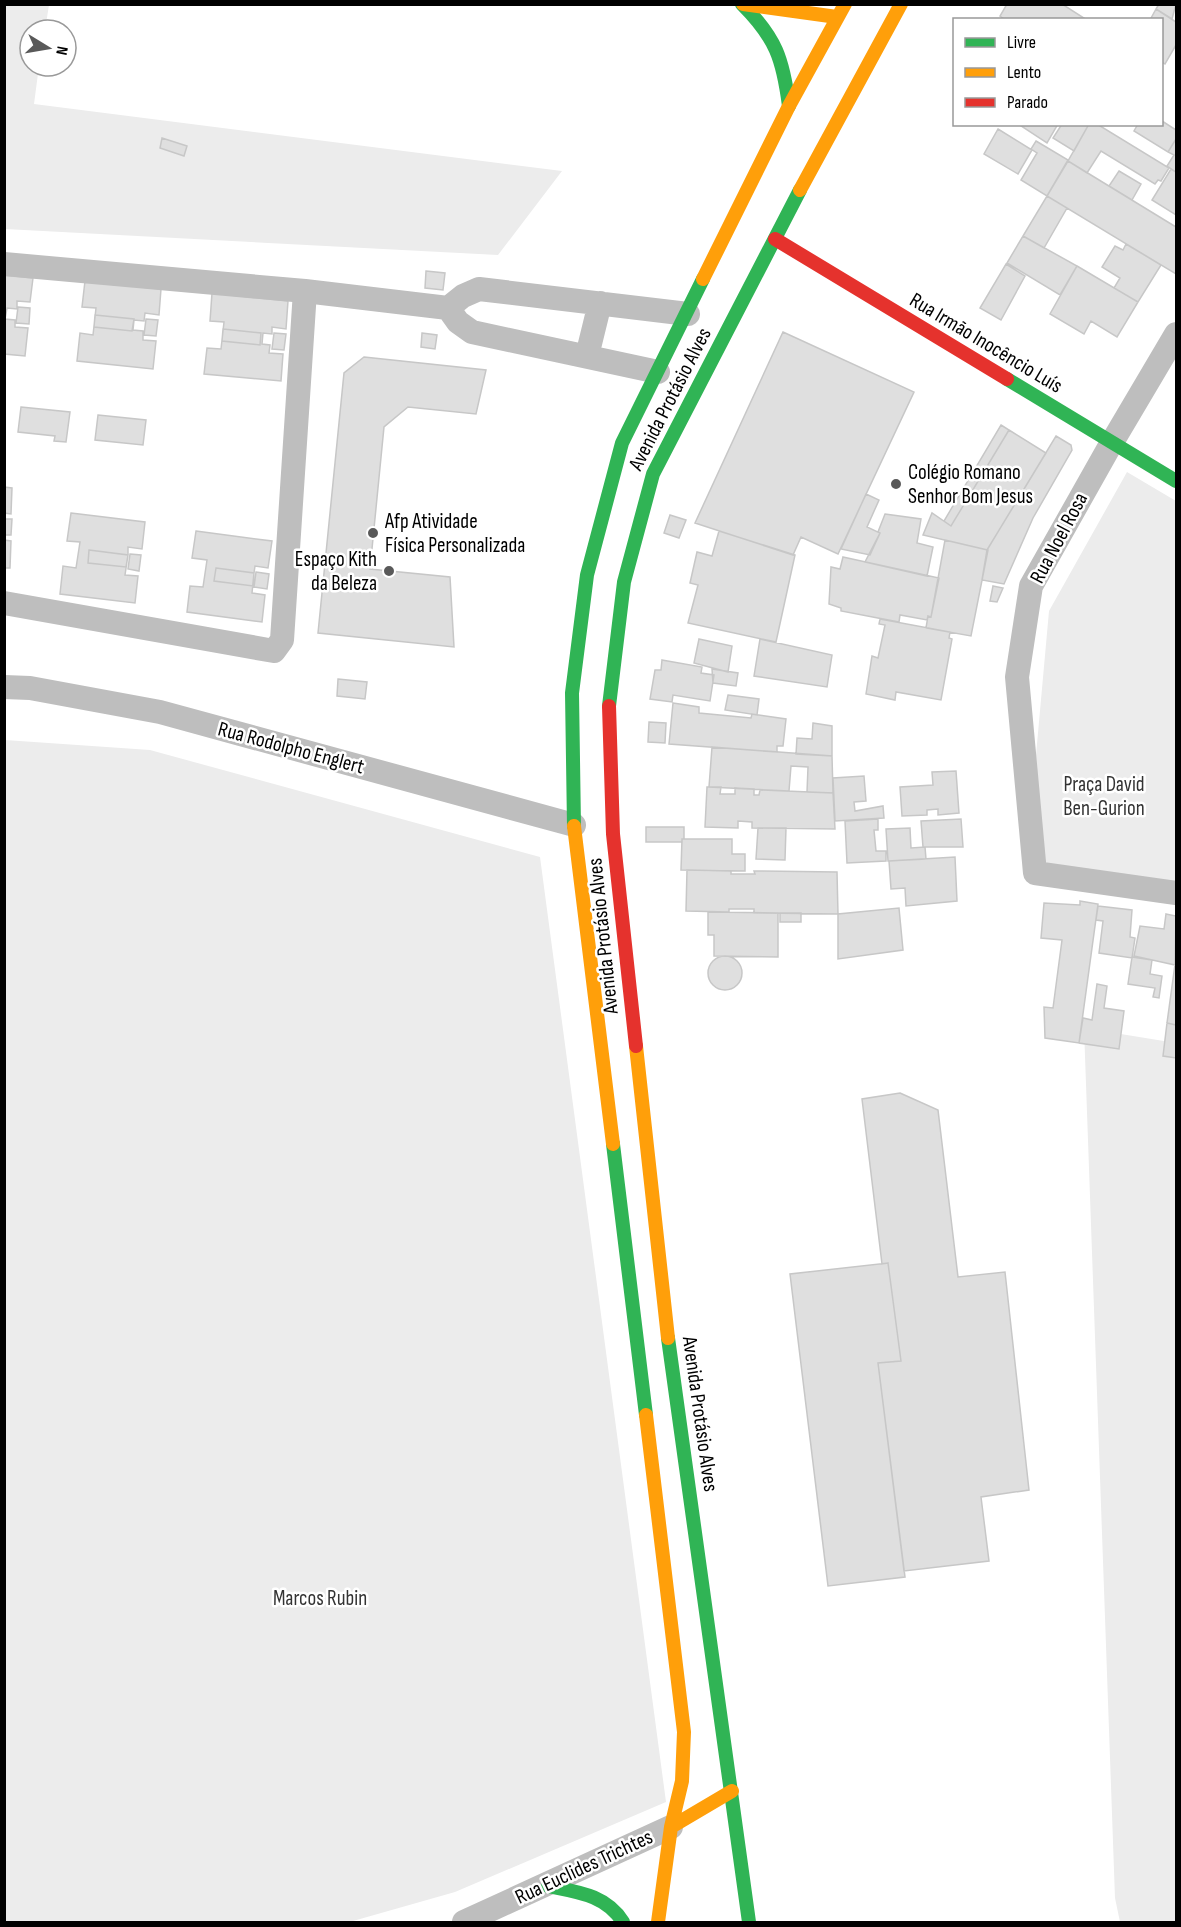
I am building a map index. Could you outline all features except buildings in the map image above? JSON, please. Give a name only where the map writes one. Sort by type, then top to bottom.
[{"type":"main road","points":[[742,4],[858,19]]},
{"type":"main road","points":[[742,4],[762,23],[778,46],[789,106]]},
{"type":"main road","points":[[820,4],[837,17],[842,39]]},
{"type":"main road","name":"Avenida Protásio Alves","points":[[658,1923],[672,1827],[682,1781],[684,1732],[574,825],[572,693],[587,575],[622,443],[688,314],[789,106],[845,4]]},
{"type":"main road","name":"Avenida Protásio Alves","points":[[749,1923],[662,1291],[613,834],[609,694],[624,582],[652,474],[843,107],[902,4]]},
{"type":"main road","points":[[876,20],[893,19]]},
{"type":"main road","points":[[843,107],[845,81]]},
{"type":"main road","name":"Rua Irmão Inocêncio Luís","points":[[775,239],[1111,444],[1176,481]]},
{"type":"main road","points":[[672,1827],[732,1791]]},
{"type":"main road","points":[[548,1886],[591,1894],[617,1909],[623,1923]]},
{"type":"street","points":[[4,264],[305,291],[448,308],[463,296],[479,289],[688,314]]},
{"type":"street","points":[[4,603],[267,652],[280,646],[305,291]]},
{"type":"street","points":[[587,357],[600,303]]},
{"type":"street","points":[[448,308],[458,322],[472,332],[658,372]]},
{"type":"street","name":"Rua Noel Rosa","points":[[1176,334],[1031,586],[1017,676],[1035,873],[1176,893]]},
{"type":"street","name":"Rua Rodolpho Englert","points":[[4,687],[30,688],[160,712],[574,825]]},
{"type":"street","name":"Rua Euclides Trichtes","points":[[465,1923],[672,1827]]},
{"type":"green space","points":[[4,5],[49,5],[47,18],[18,18],[18,78],[37,78],[34,104],[562,171],[498,255],[5,229]]},
{"type":"green space","name":"Praça David Ben-Gurion","points":[[1127,472],[1176,501],[1176,882],[1026,866],[1049,611]]},
{"type":"green space","name":"Marcos Rubin","points":[[5,740],[150,750],[540,857],[666,1802],[455,1892],[353,1921],[5,1922]]},
{"type":"green space","points":[[1084,1028],[1176,1043],[1176,1922],[1120,1922],[1115,1898]]},
{"type":"traffic: fast","points":[[742,4],[763,28],[776,50],[784,75],[789,106]]},
{"type":"traffic: fast","points":[[609,706],[624,582],[653,474],[800,190]]},
{"type":"traffic: fast","points":[[574,826],[572,693],[587,575],[622,443],[703,279]]},
{"type":"traffic: fast","points":[[1007,379],[1176,481]]},
{"type":"traffic: fast","points":[[613,1144],[646,1415]]},
{"type":"traffic: fast","points":[[668,1338],[749,1922]]},
{"type":"traffic: fast","points":[[548,1886],[600,1900],[623,1922]]},
{"type":"traffic: slow","points":[[743,4],[837,17]]},
{"type":"traffic: slow","points":[[703,279],[789,106],[845,4]]},
{"type":"traffic: slow","points":[[800,190],[901,4]]},
{"type":"traffic: slow","points":[[574,826],[613,1144]]},
{"type":"traffic: slow","points":[[636,1046],[668,1338]]},
{"type":"traffic: slow","points":[[646,1415],[684,1732],[682,1781],[671,1827],[658,1922]]},
{"type":"traffic: slow","points":[[671,1827],[732,1791]]},
{"type":"traffic: jam","points":[[775,239],[1007,379]]},
{"type":"traffic: jam","points":[[609,706],[613,834],[636,1046]]},
{"type":"place","name":"Colégio Romano Senhor Bom Jesus","points":[[896,484]]},
{"type":"place","name":"Afp Atividade Física Personalizada","points":[[373,533]]},
{"type":"place","name":"Espaço Kith da Beleza","points":[[389,571]]}]
